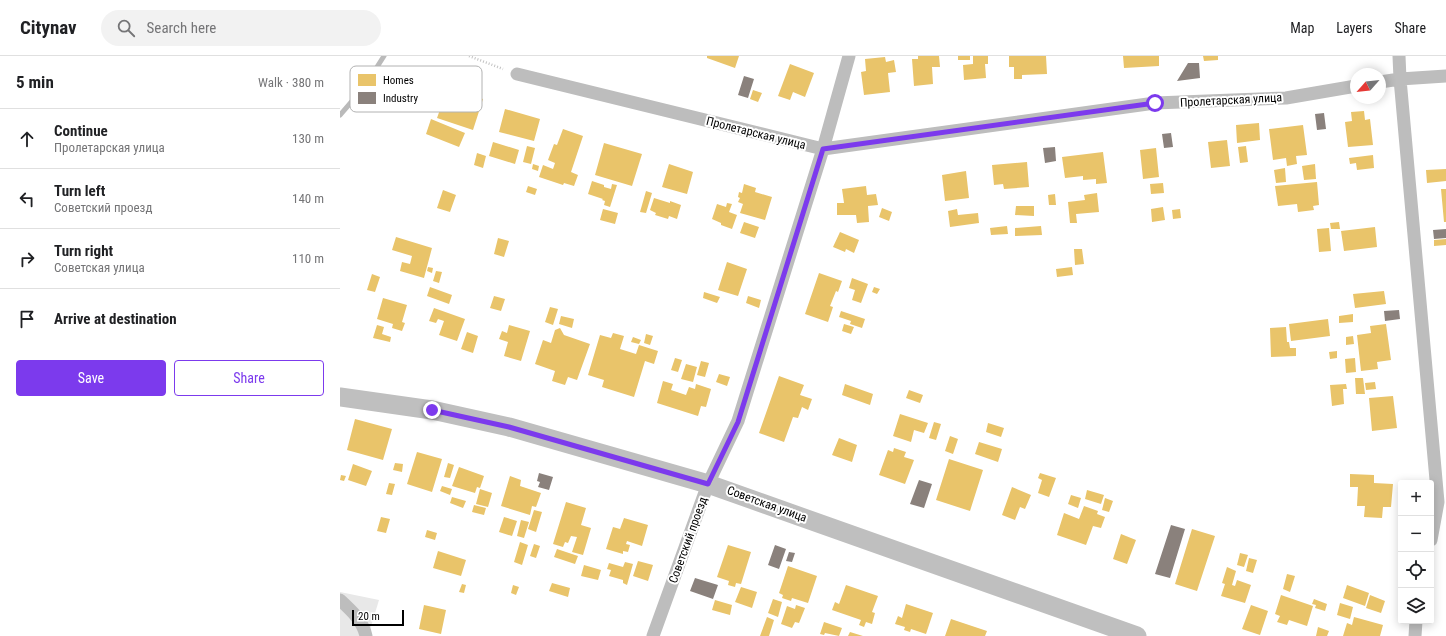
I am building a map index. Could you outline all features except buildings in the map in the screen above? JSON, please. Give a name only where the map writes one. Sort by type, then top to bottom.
[{"type":"street","name":"Советский проезд","points":[[653,636],[708,484],[738,422],[823,149],[849,56]]},
{"type":"street","points":[[1399,56],[1438,502],[1434,524]]},
{"type":"street","name":"Пролетарская улица","points":[[517,74],[823,149],[1155,103],[1286,98],[1350,87]]},
{"type":"street","points":[[1386,81],[1446,76]]},
{"type":"street","name":"Советская улица","points":[[340,397],[432,410],[509,427],[708,484],[1137,636]]},
{"type":"street","points":[[340,600],[355,615],[364,629],[366,636]]},
{"type":"street","points":[[1415,636],[1416,624]]},
{"type":"path","points":[[469,56],[517,74]]},
{"type":"shaded area","points":[[340,592],[379,600],[368,636],[340,636]]},
{"type":"waterway","points":[[378,66],[384,56]]},
{"type":"waterway","points":[[340,115],[350,103]]},
{"type":"route","points":[[432,410],[509,427],[708,484],[738,422],[823,149],[1155,103]]}]
